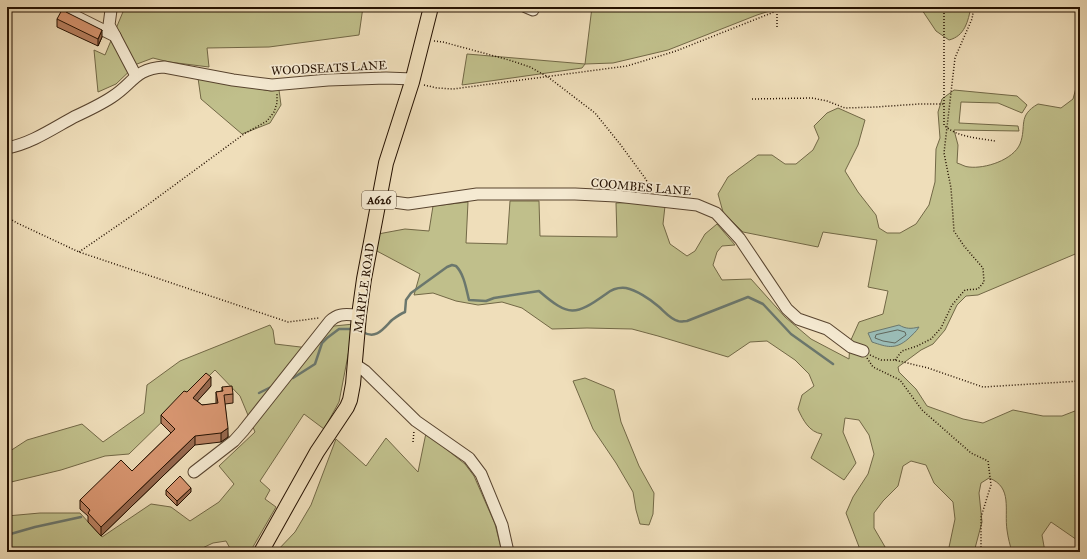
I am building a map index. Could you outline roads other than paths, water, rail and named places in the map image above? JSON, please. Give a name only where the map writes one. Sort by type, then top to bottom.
[{"type":"main road","name":"MARPLE ROAD","points":[[261,552],[317,452],[347,407],[353,384],[358,320],[386,162],[424,39],[431,7]]},
{"type":"street","points":[[110,7],[109,25],[136,76]]},
{"type":"street","points":[[526,7],[533,10],[534,7]]},
{"type":"street","points":[[69,13],[115,36]]},
{"type":"street","name":"WOODSEATS LANE","points":[[7,148],[33,140],[114,96],[136,76],[147,69],[164,67],[233,80],[276,85],[328,80],[386,78],[412,80]]},
{"type":"street","name":"COOMBES LANE","points":[[379,200],[408,204],[477,194],[523,194],[616,196],[697,205],[716,213],[740,239],[787,309],[798,319],[827,329],[851,347],[863,351]]},
{"type":"street","points":[[194,472],[234,441],[335,316],[340,314],[358,320]]},
{"type":"street","points":[[355,366],[365,371],[416,421],[469,458],[481,474],[502,525],[508,552]]},
{"type":"water","points":[[899,325],[909,328],[919,327],[908,339],[895,346],[887,346],[872,342],[868,333]]},
{"type":"waterway","points":[[363,332],[372,335],[382,330],[392,320],[405,312],[406,300],[411,293],[452,265],[456,266],[461,273],[469,300],[486,301],[494,298],[539,291],[558,306],[565,309],[579,310],[612,290],[626,288],[643,295],[655,303],[672,319],[687,321],[748,297],[763,304],[791,334],[833,364]]},
{"type":"waterway","points":[[293,378],[315,364],[322,343],[327,338],[339,329],[353,329]]},
{"type":"waterway","points":[[259,393],[271,387]]},
{"type":"waterway","points":[[7,535],[81,517]]}]
